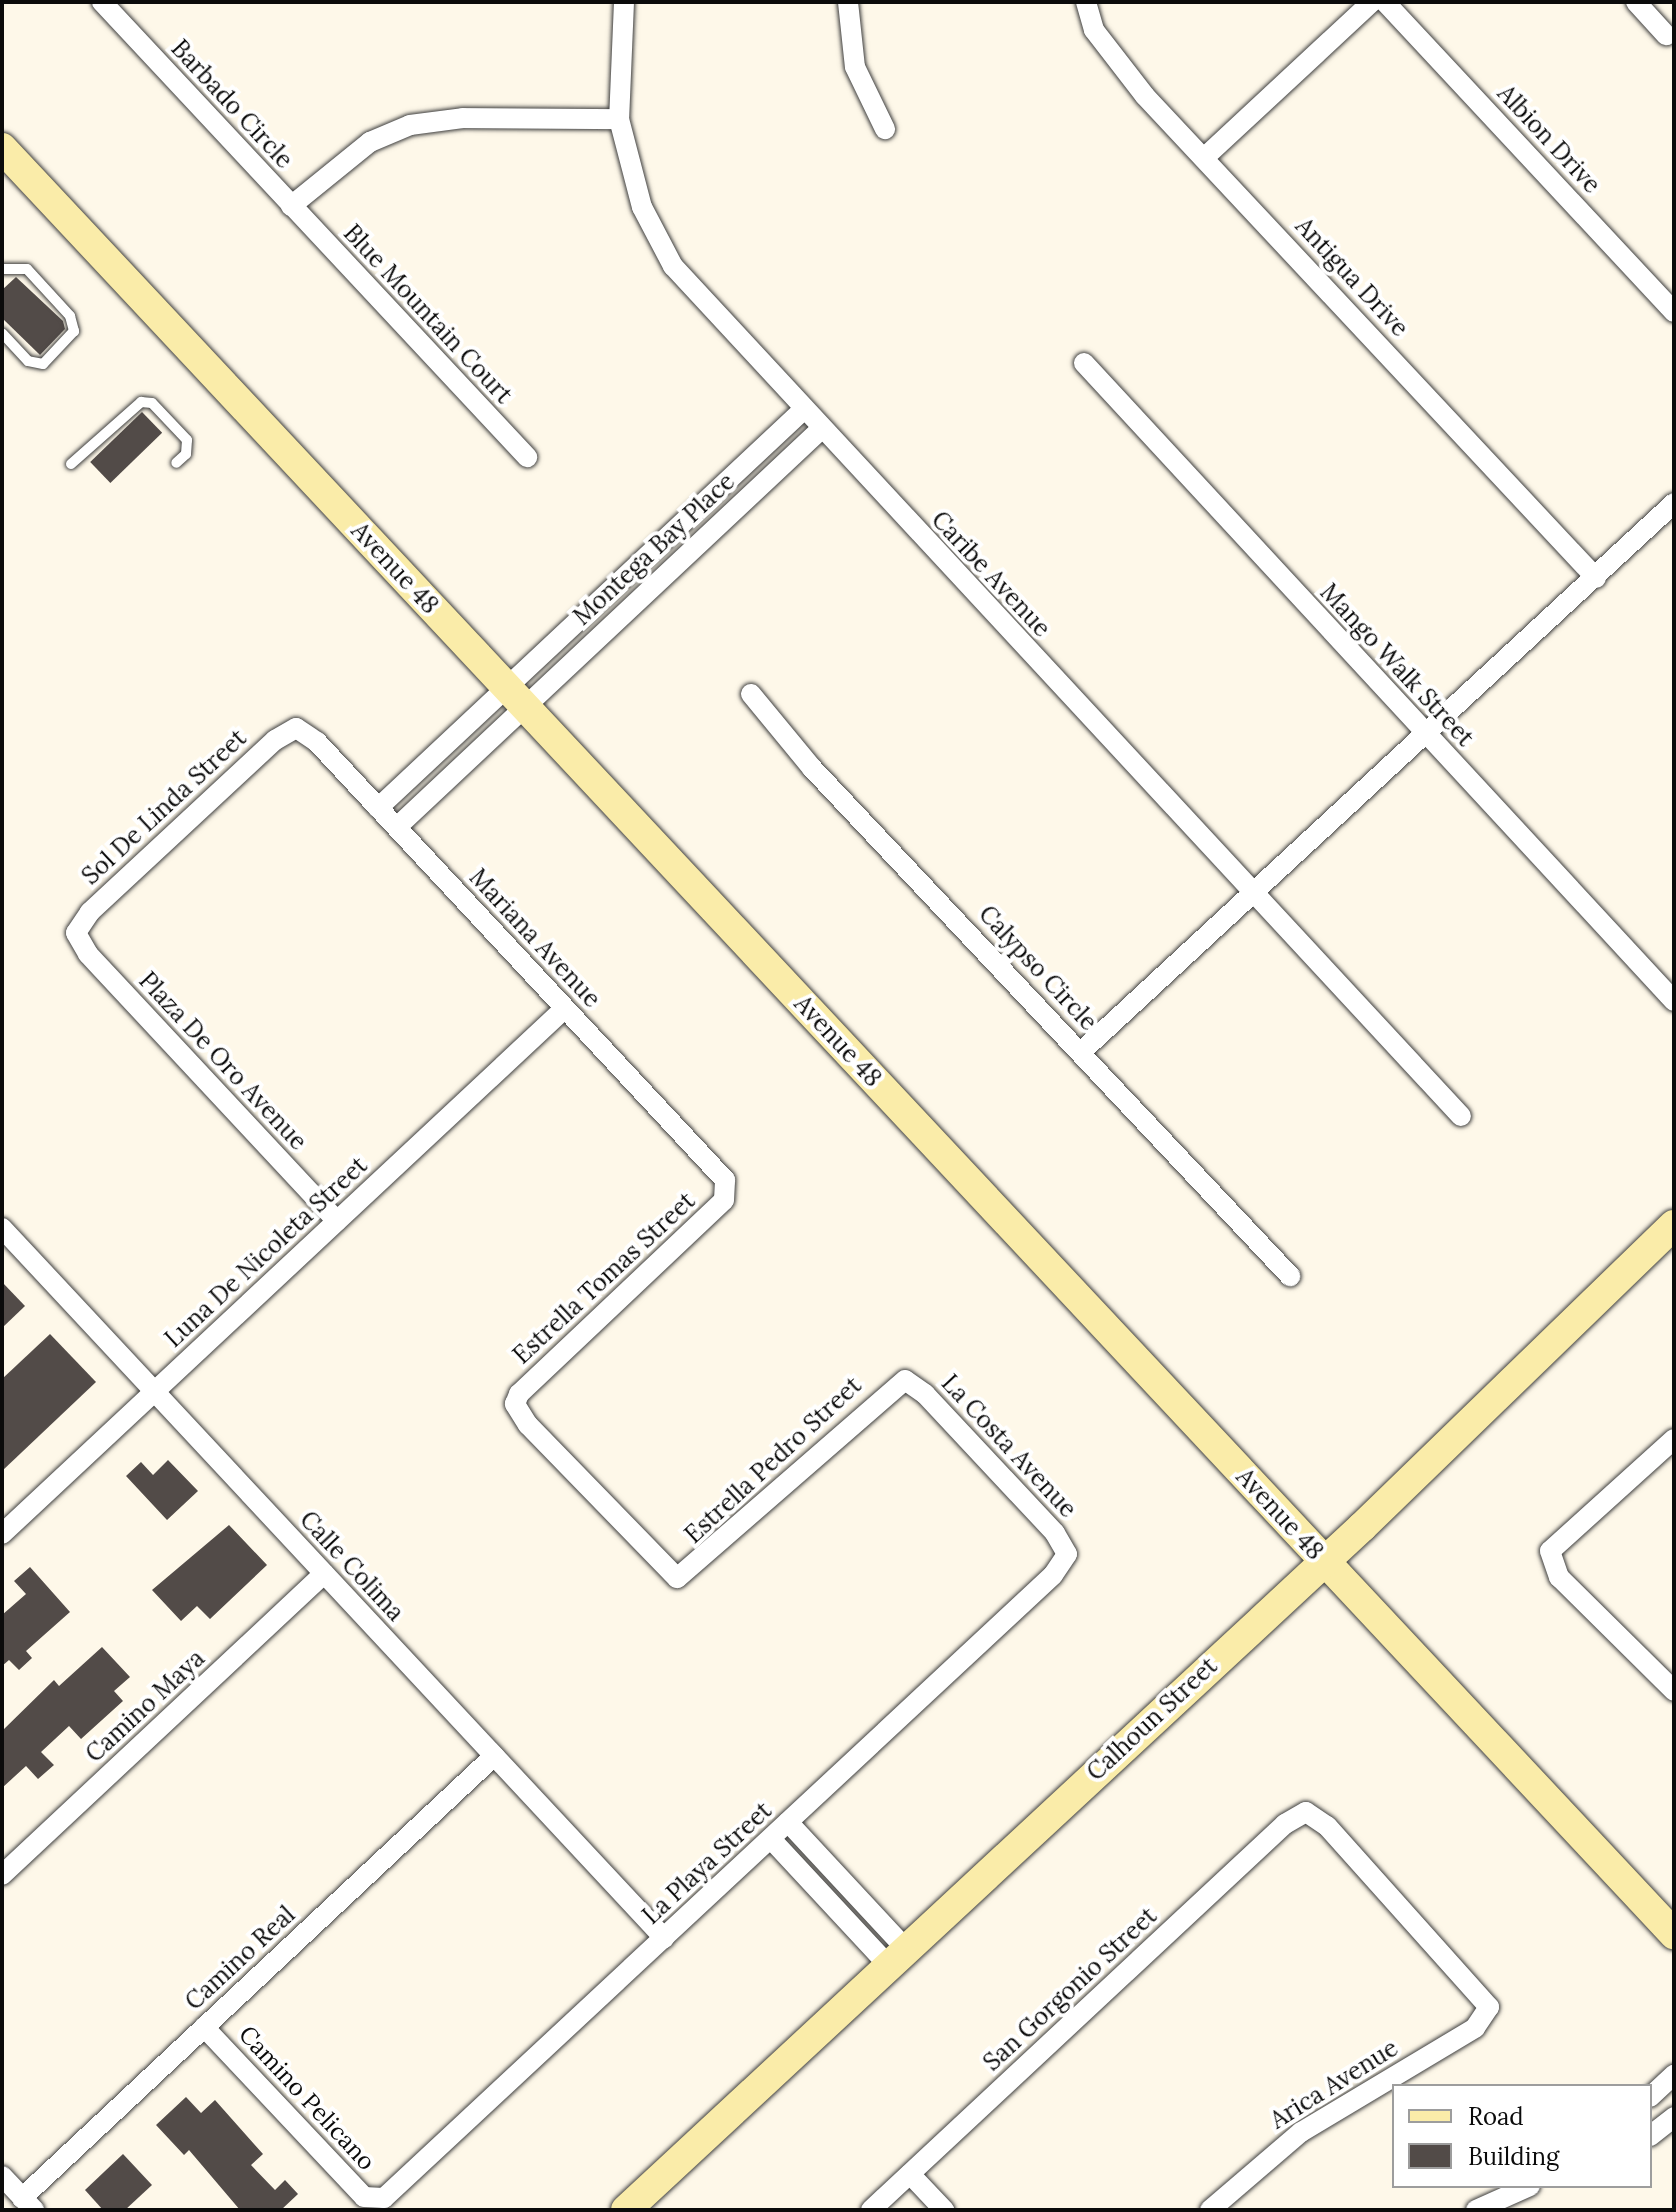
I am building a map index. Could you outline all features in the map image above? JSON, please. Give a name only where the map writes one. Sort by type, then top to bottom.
[{"type":"main road","name":"Avenue 48","points":[[2,148],[1674,1934]]},
{"type":"main road","name":"Calhoun Street","points":[[626,2210],[1324,1561],[1674,1225]]},
{"type":"street","name":"Barbado Circle","points":[[102,2],[291,206]]},
{"type":"street","name":"Caribe Avenue","points":[[624,2],[619,119],[642,207],[673,266],[802,411],[1461,1116]]},
{"type":"street","points":[[848,2],[855,67],[885,129]]},
{"type":"street","name":"Antigua Drive","points":[[1086,2],[1094,30],[1136,84],[1596,578]]},
{"type":"street","points":[[1205,157],[1372,2]]},
{"type":"street","name":"Albion Drive","points":[[1385,2],[1674,312]]},
{"type":"street","points":[[1636,2],[1666,35]]},
{"type":"street","points":[[291,206],[370,142],[410,125],[463,118],[619,119]]},
{"type":"street","name":"Blue Mountain Court","points":[[291,206],[527,457]]},
{"type":"street","name":"Mango Walk Street","points":[[1084,363],[1674,1001]]},
{"type":"street","name":"Montega Bay Place","points":[[516,697],[802,411]]},
{"type":"street","name":"Montega Bay Place","points":[[516,697],[820,430]]},
{"type":"street","points":[[1081,1052],[1674,503]]},
{"type":"street","name":"Calypso Circle","points":[[751,694],[812,768],[1290,1276]]},
{"type":"street","points":[[378,808],[516,697]]},
{"type":"street","points":[[397,827],[516,697]]},
{"type":"street","name":"Mariana Avenue","points":[[296,728],[397,827],[715,1169],[728,1191]]},
{"type":"street","name":"Sol De Linda Street","points":[[76,933],[182,826],[296,728]]},
{"type":"street","name":"Plaza De Oro Avenue","points":[[76,933],[88,954],[337,1221]]},
{"type":"street","name":"Luna De Nicoleta Street","points":[[2,1534],[565,1008]]},
{"type":"street","name":"Estrella Tomas Street","points":[[677,1578],[549,1448],[515,1404],[728,1191]]},
{"type":"street","name":"Calle Colima","points":[[2,1228],[664,1938]]},
{"type":"street","name":"La Costa Avenue","points":[[905,1380],[925,1394],[1044,1521],[1067,1554]]},
{"type":"street","name":"Estrella Pedro Street","points":[[677,1578],[905,1380]]},
{"type":"street","points":[[1674,1439],[1550,1551],[1559,1577],[1674,1691]]},
{"type":"street","name":"La Playa Street","points":[[374,2201],[395,2189],[771,1839],[1053,1575],[1067,1554]]},
{"type":"street","name":"Camino Maya","points":[[2,1875],[324,1574]]},
{"type":"street","name":"Camino Real","points":[[28,2204],[204,2027],[494,1756]]},
{"type":"street","name":"San Gorgonio Street","points":[[871,2210],[1285,1824],[1306,1812],[1359,1860],[1489,2007]]},
{"type":"street","points":[[788,1822],[897,1957]]},
{"type":"street","points":[[771,1839],[897,1957]]},
{"type":"street","name":"Arica Avenue","points":[[1210,2210],[1301,2132],[1475,2028],[1489,2007]]},
{"type":"street","name":"Camino Pelicano","points":[[204,2027],[354,2187],[374,2201]]},
{"type":"street","points":[[1652,2095],[1674,2075]]},
{"type":"street","points":[[1652,2134],[1674,2117]]},
{"type":"street","points":[[910,2174],[944,2210]]},
{"type":"street","points":[[2,2176],[28,2204]]},
{"type":"street","points":[[1476,2210],[1526,2188]]},
{"type":"lane","points":[[2,269],[27,269],[70,316],[74,331],[43,364],[28,361],[2,333]]},
{"type":"lane","points":[[71,464],[141,402],[152,403],[187,440],[186,454],[176,463]]},
{"type":"building","points":[[16,277],[63,321],[65,329],[40,355],[2,318],[2,290]]},
{"type":"building","points":[[142,412],[162,433],[110,483],[90,462]]},
{"type":"building","points":[[2,1282],[25,1306],[2,1328]]},
{"type":"building","points":[[50,1334],[96,1382],[2,1471],[2,1379]]},
{"type":"building","points":[[168,1460],[198,1491],[167,1520],[126,1476],[141,1462],[153,1475]]},
{"type":"building","points":[[229,1525],[267,1565],[210,1619],[197,1606],[181,1621],[152,1590]]},
{"type":"building","points":[[30,1567],[70,1612],[26,1651],[32,1658],[19,1670],[9,1660],[2,1666],[2,1615],[26,1594],[14,1581]]},
{"type":"building","points":[[102,1647],[130,1677],[114,1691],[123,1701],[81,1739],[69,1726],[41,1752],[54,1765],[38,1779],[26,1766],[2,1788],[2,1731],[54,1680],[59,1686]]},
{"type":"building","points":[[186,2097],[201,2113],[215,2100],[263,2154],[251,2165],[275,2190],[285,2180],[298,2194],[281,2210],[240,2210],[189,2150],[184,2155],[156,2125]]},
{"type":"building","points":[[123,2154],[152,2185],[125,2210],[103,2210],[85,2190]]}]
